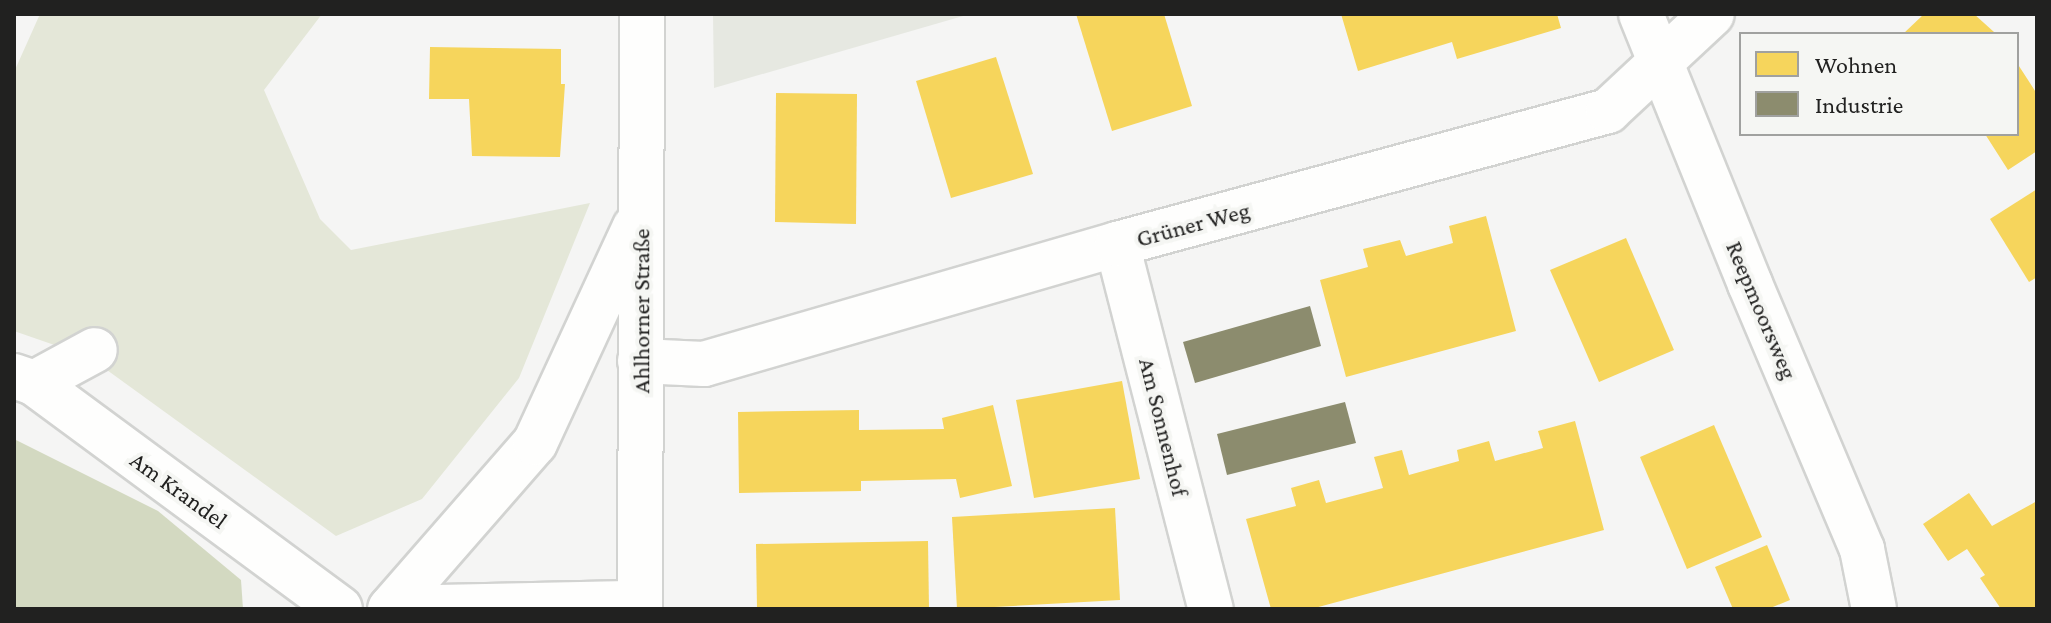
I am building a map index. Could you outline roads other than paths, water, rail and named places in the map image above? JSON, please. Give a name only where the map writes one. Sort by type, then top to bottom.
[{"type":"street","name":"Ahlhorner Straße","points":[[640,606],[642,14]]},
{"type":"street","name":"Reepmoorsweg","points":[[1641,14],[1862,549],[1874,609]]},
{"type":"street","name":"Grüner Weg","points":[[640,361],[704,364],[1117,244],[1608,111],[1712,14]]},
{"type":"street","points":[[390,608],[535,443],[641,214]]},
{"type":"street","name":"Am Sonnenhof","points":[[1117,244],[1211,609]]},
{"type":"street","points":[[24,380],[95,350]]},
{"type":"street","name":"Am Krandel","points":[[24,380],[340,609]]},
{"type":"street","points":[[390,608],[640,606]]}]
